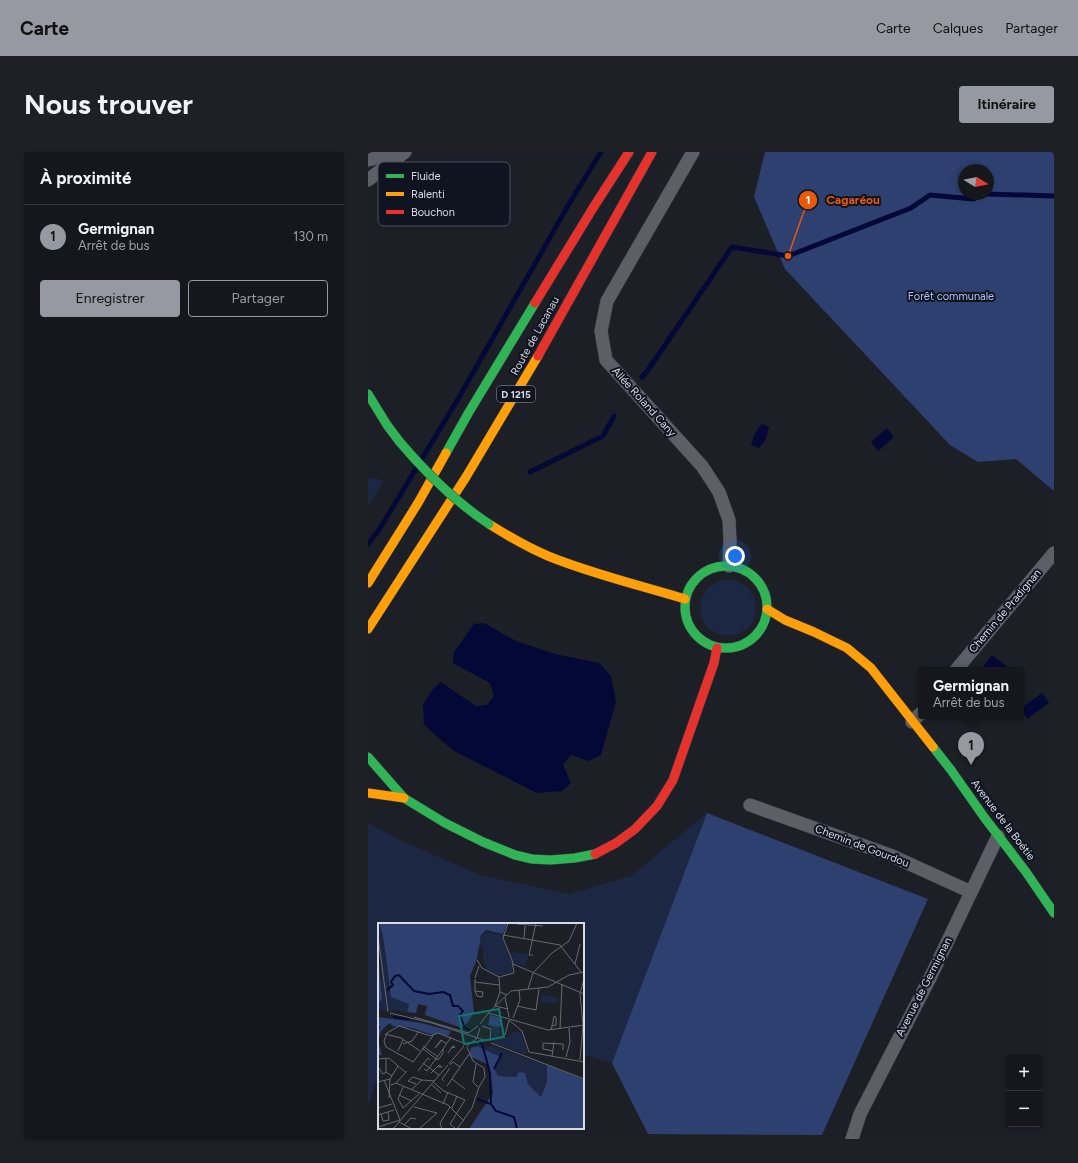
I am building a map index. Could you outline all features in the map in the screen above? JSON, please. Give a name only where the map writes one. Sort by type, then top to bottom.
[{"type":"main road","name":"Route de Lacanau","points":[[368,583],[418,503],[477,398],[629,152]]},
{"type":"main road","name":"Route de Lacanau","points":[[368,629],[466,477],[527,376],[652,152]]},
{"type":"main road","points":[[368,394],[387,425],[417,463],[444,490],[479,518],[526,545],[568,563],[599,574],[685,599]]},
{"type":"main road","points":[[717,566],[729,566],[742,569],[752,575],[761,585],[766,596],[767,609],[765,621],[751,640],[740,646],[729,649],[717,648],[705,643],[695,635],[688,624],[684,612],[685,599],[689,588],[696,578],[706,570],[717,566]]},
{"type":"main road","name":"Avenue de la Boétie","points":[[767,609],[785,620],[847,648],[871,668],[917,717]]},
{"type":"main road","points":[[368,757],[404,798],[445,823],[483,842],[515,855],[532,859],[550,860],[596,854],[616,844],[635,829],[657,806],[673,780],[714,663],[717,648]]},
{"type":"main road","name":"Avenue de la Boétie","points":[[918,719],[951,770],[1054,912]]},
{"type":"main road","points":[[368,793],[404,798]]},
{"type":"street","points":[[368,160],[398,152]]},
{"type":"street","points":[[392,162],[405,152]]},
{"type":"street","name":"Allée Roland Cany","points":[[693,152],[607,301],[602,331],[606,360],[702,466],[719,492],[729,520],[729,566]]},
{"type":"street","points":[[368,180],[378,172]]},
{"type":"street","name":"Chemin de Pradignan","points":[[959,667],[1054,553]]},
{"type":"street","name":"Chemin de Gourdou","points":[[750,805],[890,855],[971,892]]},
{"type":"street","name":"Avenue de Germignan","points":[[852,1139],[860,1114],[931,976],[998,836]]},
{"type":"shaded area","points":[[762,424],[769,427],[766,439],[759,448],[751,445],[755,433]]},
{"type":"shaded area","points":[[887,428],[894,437],[878,451],[871,442]]},
{"type":"shaded area","points":[[368,478],[384,480],[368,506]]},
{"type":"shaded area","points":[[728,580],[739,582],[748,588],[754,597],[756,608],[754,619],[748,628],[739,634],[728,636],[717,634],[708,628],[702,619],[700,608],[702,597],[708,588],[717,582]]},
{"type":"shaded area","points":[[484,623],[516,641],[555,654],[599,663],[611,676],[616,702],[601,755],[589,761],[571,755],[563,765],[571,783],[562,791],[537,793],[454,751],[424,725],[423,704],[433,689],[441,682],[476,706],[487,705],[494,696],[490,683],[453,663],[454,652],[474,624]]},
{"type":"shaded area","points":[[992,655],[1008,667],[983,667]]},
{"type":"shaded area","points":[[1042,693],[1049,703],[1027,719],[1024,714],[1024,706]]},
{"type":"shaded area","points":[[707,813],[612,1063],[584,1055],[584,923],[378,923],[378,1077],[368,1106],[368,823],[409,844],[480,875],[569,894],[631,876]]},
{"type":"green space","name":"Forêt communale","points":[[765,152],[1054,152],[1054,491],[1016,459],[978,462],[950,445],[785,269],[754,197]]},
{"type":"green space","points":[[707,813],[928,899],[822,1135],[648,1134],[612,1063]]},
{"type":"waterway","points":[[368,544],[379,530],[458,399],[569,204],[601,152]]},
{"type":"waterway","points":[[994,194],[1054,196]]},
{"type":"waterway","points":[[642,377],[732,247],[788,256],[911,208],[930,195],[958,198]]},
{"type":"waterway","points":[[530,472],[603,436],[614,416]]},
{"type":"traffic: fast","points":[[446,453],[535,303]]},
{"type":"traffic: fast","points":[[368,394],[387,425],[399,441]]},
{"type":"traffic: fast","points":[[399,441],[441,486],[464,506],[489,524]]},
{"type":"traffic: fast","points":[[726,566],[742,569],[755,578],[764,591],[767,607],[764,623],[755,636],[742,645],[726,648],[710,645],[697,636],[688,623],[685,607],[688,591],[697,578],[710,569],[726,566]]},
{"type":"traffic: fast","points":[[933,747],[1026,872],[1054,913]]},
{"type":"traffic: fast","points":[[368,757],[404,798],[445,823],[483,842],[515,855],[532,859],[550,860],[575,858],[595,854]]},
{"type":"traffic: slow","points":[[368,629],[466,477],[538,356]]},
{"type":"traffic: slow","points":[[368,583],[418,503],[446,453]]},
{"type":"traffic: slow","points":[[489,524],[510,537],[548,556],[599,574],[685,599]]},
{"type":"traffic: slow","points":[[767,609],[785,620],[847,648],[871,668],[933,747]]},
{"type":"traffic: slow","points":[[368,793],[404,798]]},
{"type":"traffic: jam","points":[[535,303],[629,152]]},
{"type":"traffic: jam","points":[[538,356],[652,152]]},
{"type":"traffic: jam","points":[[595,854],[616,843],[635,829],[657,806],[673,780],[714,663],[717,648]]},
{"type":"place","name":"Cagaréou","points":[[788,256]]},
{"type":"place","name":"Germignan","points":[[971,765]]}]
